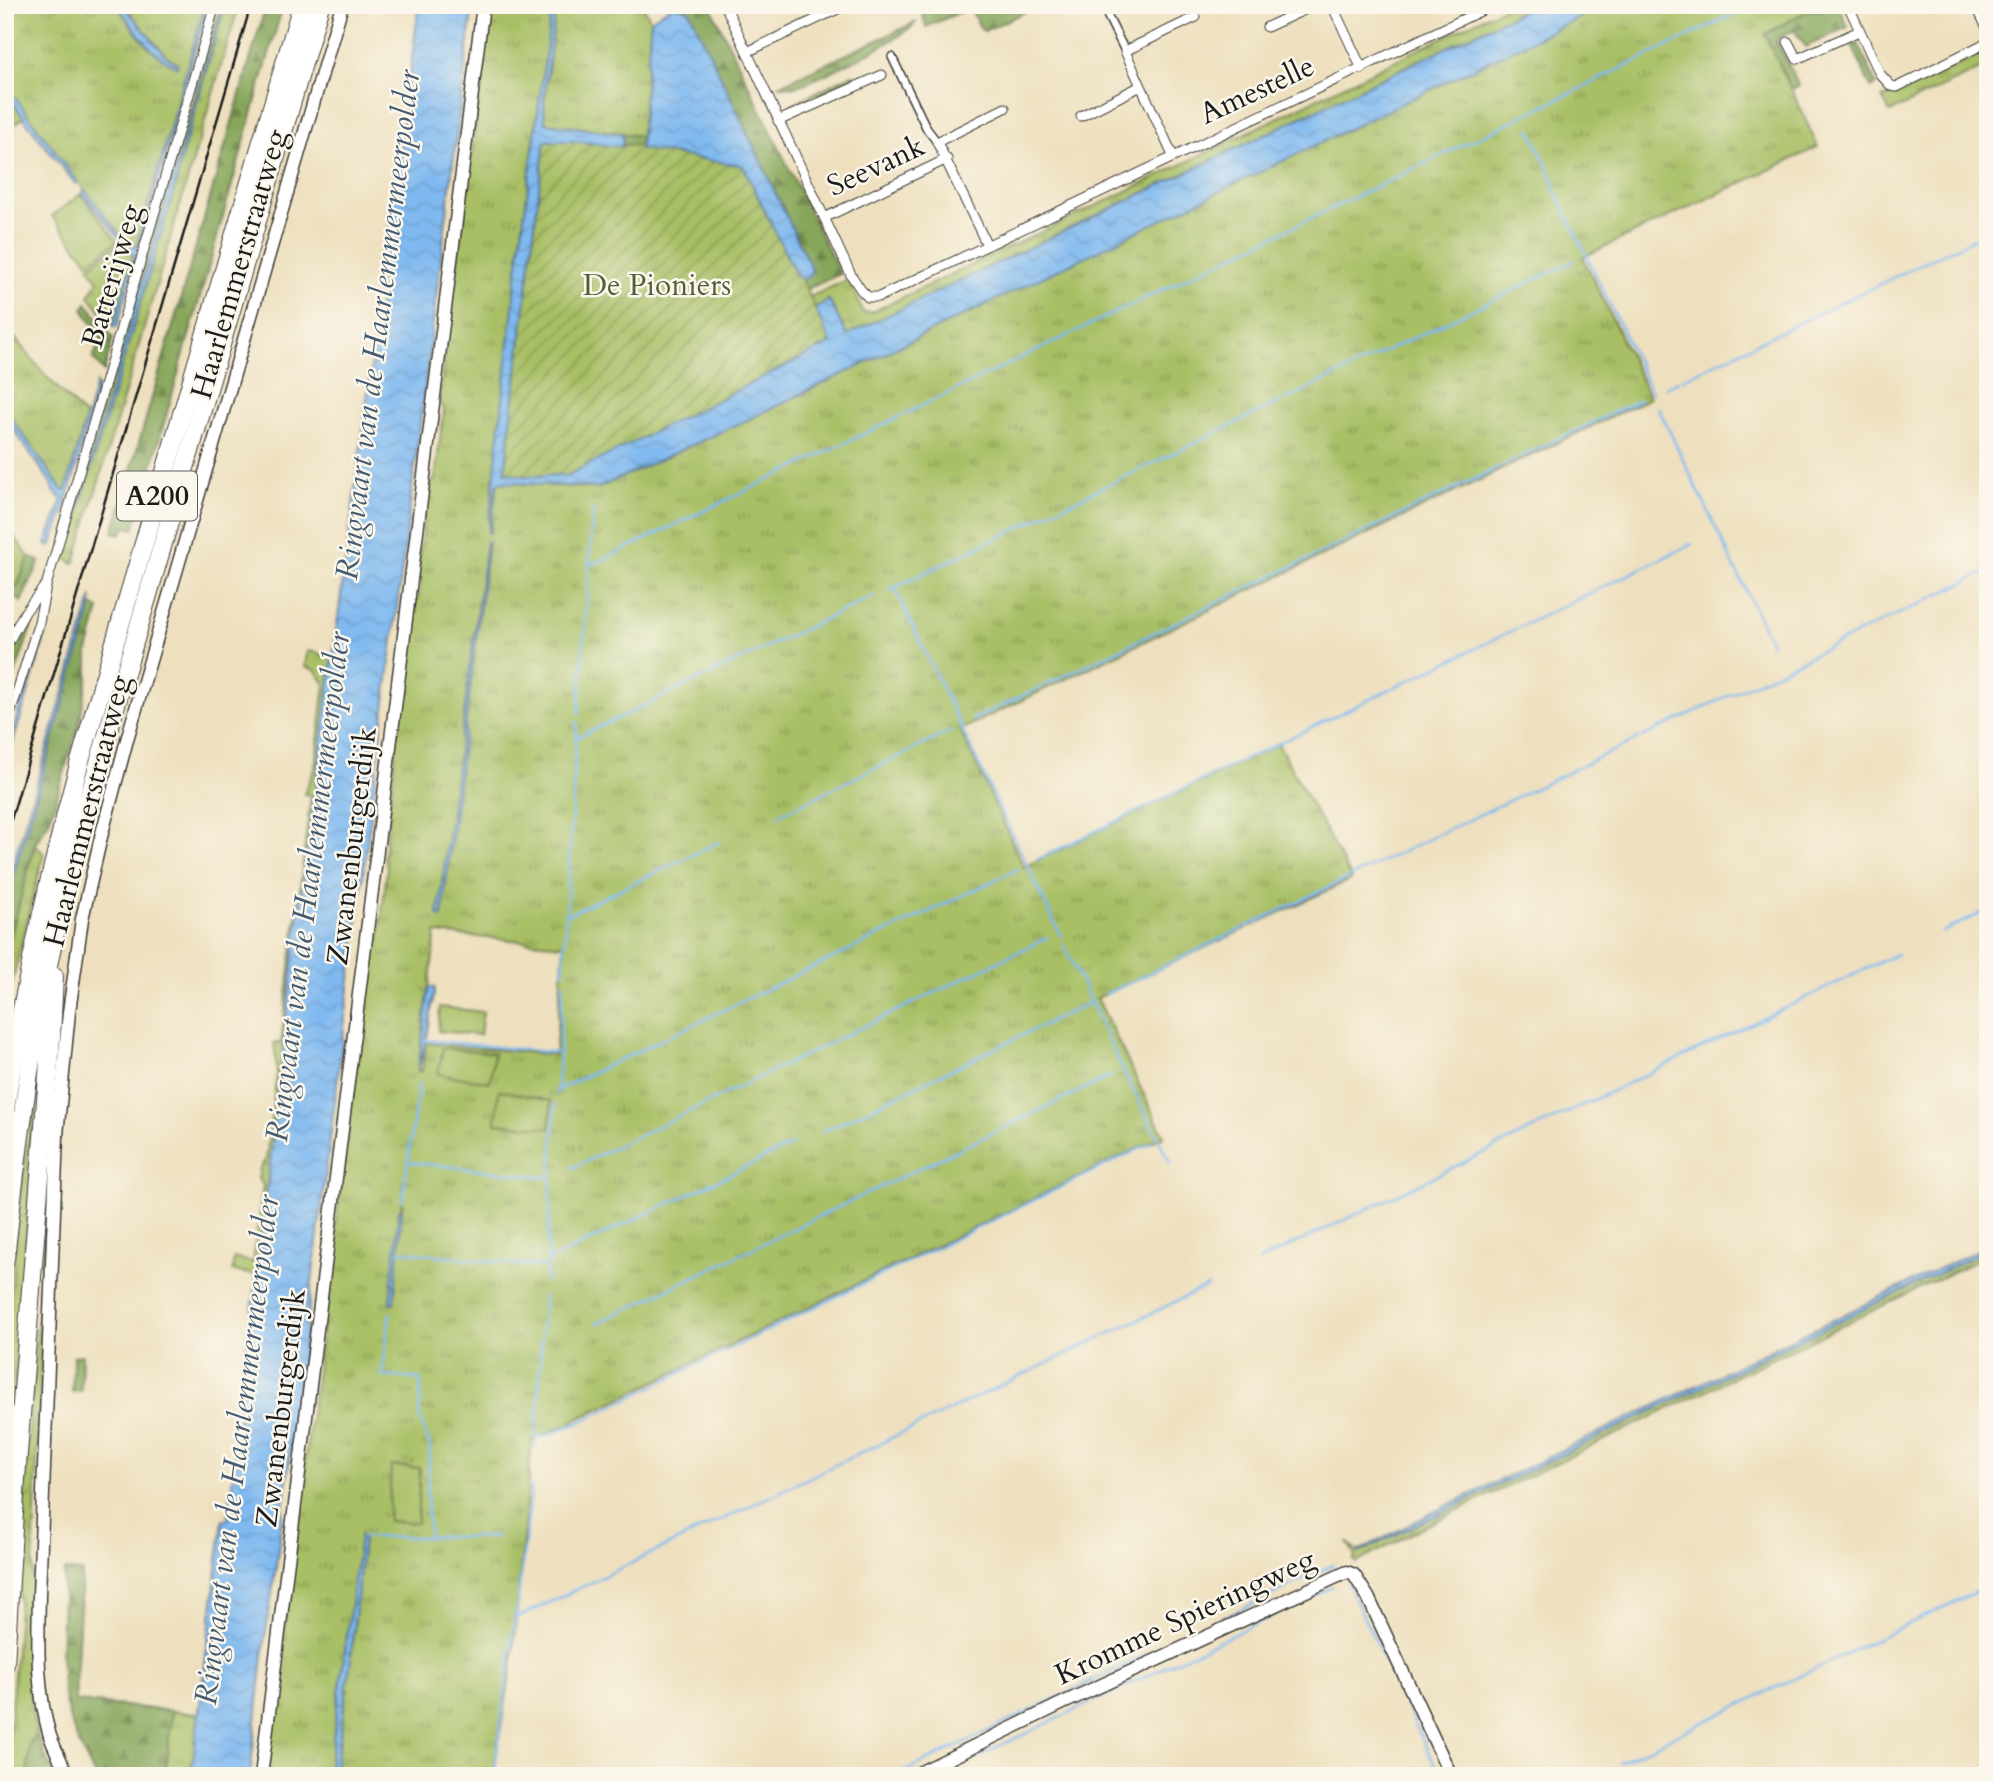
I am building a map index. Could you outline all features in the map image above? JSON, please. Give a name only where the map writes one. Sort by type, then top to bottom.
[{"type":"highway","name":"A200","points":[[5,1109],[49,877],[75,780],[302,5]]},
{"type":"highway","name":"A200","points":[[5,1259],[24,1099],[54,937],[80,828],[320,5]]},
{"type":"highway","name":"A200","points":[[5,1664],[14,1512],[54,1000],[54,937]]},
{"type":"street","name":"Batterijweg","points":[[46,586],[215,5]]},
{"type":"street","name":"Haarlemmerstraatweg","points":[[68,1776],[51,1738],[42,1705],[38,1668],[39,1595],[57,1135],[69,1012],[82,919],[128,736],[342,5]]},
{"type":"street","name":"Zwanenburgerdijk","points":[[261,1776],[483,5]]},
{"type":"street","name":"Seevank","points":[[725,5],[851,275],[860,290],[868,296]]},
{"type":"street","points":[[747,52],[846,5]]},
{"type":"street","name":"Amestelle","points":[[1102,5],[1173,156]]},
{"type":"street","name":"Amestelle","points":[[1267,27],[1315,5]]},
{"type":"street","name":"Amestelle","points":[[1332,5],[1362,69]]},
{"type":"street","name":"Amestelle","points":[[868,296],[878,297],[1493,5]]},
{"type":"street","points":[[1848,5],[1880,74],[1885,82],[1897,87],[1988,42]]},
{"type":"street","points":[[1976,5],[1988,30]]},
{"type":"street","points":[[1125,51],[1196,17]]},
{"type":"street","points":[[1788,42],[1797,59],[1859,31]]},
{"type":"street","points":[[892,57],[927,130],[947,159],[987,245]]},
{"type":"street","points":[[778,121],[882,75]]},
{"type":"street","points":[[1081,116],[1141,86]]},
{"type":"street","points":[[937,142],[1005,108]]},
{"type":"street","name":"Seevank","points":[[826,217],[947,159]]},
{"type":"street","points":[[5,648],[25,612],[46,586]]},
{"type":"street","points":[[5,730],[39,622],[46,586]]},
{"type":"street","name":"Kromme Spieringweg","points":[[913,1776],[1063,1703],[1347,1572],[1354,1575],[1368,1597],[1451,1776]]},
{"type":"green space","points":[[5,5],[117,5],[151,49],[178,63],[166,56],[123,5],[205,5],[136,248],[123,238],[78,182],[5,84]]},
{"type":"green space","points":[[220,5],[239,5],[73,563],[63,556],[65,533]]},
{"type":"green space","points":[[266,5],[283,5],[134,529],[125,527],[121,534],[113,532]]},
{"type":"green space","points":[[488,5],[552,5],[517,271],[490,533],[498,482],[590,488],[756,416],[1605,5],[1818,5],[1766,34],[1818,147],[1583,257],[1650,398],[960,730],[1024,867],[1278,744],[1352,879],[1097,998],[1164,1136],[532,1441],[512,1664],[493,1776],[334,1776],[350,1666],[363,1539],[361,1536],[328,1776],[267,1776],[297,1526],[303,1512],[299,1507],[372,946],[379,941],[387,868],[384,856],[401,701],[409,686],[405,670],[413,608],[420,590],[418,570],[427,490],[435,479],[444,409],[439,399],[470,169]],"holes":[[[488,543],[441,916],[438,915]],[[436,933],[564,945],[555,1055],[426,1043],[422,1071],[418,1071]],[[404,1179],[399,1252],[391,1302]]]},
{"type":"green space","points":[[556,5],[646,5],[645,10],[651,20],[641,136],[545,123],[544,102]]},
{"type":"green space","points":[[678,5],[710,5],[840,274],[794,295],[622,147],[623,134],[641,136],[640,148],[812,270],[689,10]]},
{"type":"green space","points":[[920,5],[1040,5],[984,31],[970,8],[926,27]]},
{"type":"green space","points":[[1509,5],[1535,5],[847,336],[829,300],[815,308],[805,299],[849,279],[863,313],[872,312]]},
{"type":"green space","points":[[1818,5],[1838,5],[1848,27],[1806,47],[1794,30],[1776,40],[1799,86],[1791,89],[1765,34]]},
{"type":"green space","points":[[916,22],[881,46],[825,74],[797,86],[778,86]]},
{"type":"green space","points":[[1858,43],[1877,85],[1871,88],[1852,45]]},
{"type":"green space","points":[[1988,51],[1988,65],[1890,112],[1882,98],[1910,88]]},
{"type":"green space","points":[[853,74],[854,79],[794,109],[792,104]]},
{"type":"green space","points":[[5,93],[24,117],[5,132]]},
{"type":"green space","name":"De Pioniers","points":[[541,135],[744,158],[833,345],[568,481],[501,477]]},
{"type":"green space","points":[[81,194],[117,241],[89,263],[52,216]]},
{"type":"green space","points":[[121,241],[134,255],[113,326],[89,296],[98,281],[89,267]]},
{"type":"green space","points":[[87,303],[113,338],[104,372],[93,358],[101,338],[83,309]]},
{"type":"green space","points":[[5,326],[46,376],[86,417],[66,489],[62,491],[5,409]]},
{"type":"green space","points":[[5,524],[29,557],[17,587],[5,577]]},
{"type":"green space","points":[[29,557],[40,561],[21,602],[5,590],[5,577],[17,587]]},
{"type":"green space","points":[[92,605],[99,609],[88,652],[88,676],[79,724],[50,819],[35,844],[5,957],[5,903]]},
{"type":"green space","points":[[28,619],[32,620],[31,628],[9,691],[5,690],[5,659]]},
{"type":"green space","points":[[307,651],[334,656],[298,920],[257,1275],[232,1271],[234,1258],[253,1262],[263,1185],[258,1179],[260,1168],[266,1159],[277,1073],[274,1043],[281,1043],[311,795],[304,794],[315,767],[325,684],[315,670],[305,667]]},
{"type":"green space","points":[[35,844],[44,854],[5,1011],[5,957]]},
{"type":"green space","points":[[440,1007],[483,1012],[480,1035],[438,1031]]},
{"type":"green space","points":[[443,1048],[494,1053],[490,1082],[438,1074]]},
{"type":"green space","points":[[40,1052],[42,1054],[5,1508],[5,1356],[18,1214]]},
{"type":"green space","points":[[499,1090],[551,1101],[550,1128],[496,1123]]},
{"type":"green space","points":[[46,1211],[29,1679],[37,1734],[30,1744],[27,1776],[6,1776],[18,1624],[23,1507]]},
{"type":"green space","points":[[1988,1249],[1988,1255],[1423,1527],[1356,1563],[1353,1560],[1356,1557],[1347,1542],[1359,1553]]},
{"type":"green space","points":[[82,1355],[81,1391],[72,1392],[73,1356]]},
{"type":"green space","points":[[391,1466],[420,1468],[417,1523],[388,1521]]},
{"type":"green space","points":[[64,1571],[82,1572],[75,1701],[172,1711],[165,1776],[95,1776],[86,1758],[70,1720],[63,1684]]},
{"type":"green space","points":[[172,1711],[199,1714],[191,1776],[165,1776]]},
{"type":"green space","points":[[37,1734],[55,1776],[27,1776],[30,1744]]},
{"type":"water","points":[[117,5],[123,5],[166,56],[178,64],[177,67],[151,48]]},
{"type":"water","points":[[205,5],[208,5],[117,327],[113,326],[134,255],[82,193],[85,190],[123,238],[136,248]]},
{"type":"water","points":[[223,5],[176,184],[67,549],[88,469]]},
{"type":"water","name":"Ringvaart van de Haarlemmermeerpolder","points":[[419,5],[473,5],[265,1638],[250,1776],[191,1776],[223,1520],[228,1520],[239,1422],[238,1405],[257,1275],[298,920]]},
{"type":"water","points":[[552,5],[556,5],[544,102],[545,123],[623,134],[622,147],[545,141],[505,472],[523,476],[568,475],[831,343],[815,308],[829,300],[847,335],[1535,5],[1605,5],[756,416],[598,488],[499,482],[488,533],[517,271]]},
{"type":"water","points":[[672,5],[689,10],[812,270],[809,277],[797,277],[743,166],[640,149],[651,20]]},
{"type":"water","points":[[5,84],[78,182],[75,184],[35,133],[14,104]]},
{"type":"water","points":[[96,384],[98,388],[65,508],[51,547],[46,545],[62,500],[5,417],[5,409],[63,491],[66,489]]},
{"type":"water","points":[[488,542],[442,917],[438,916]]},
{"type":"water","points":[[92,596],[90,613],[5,903],[5,891]]},
{"type":"water","points":[[52,614],[5,769],[5,758],[21,702]]},
{"type":"water","points":[[429,987],[435,988],[426,1043],[418,1071]]},
{"type":"water","points":[[399,1210],[402,1210],[394,1303],[390,1302]]},
{"type":"water","points":[[1988,1245],[1988,1249],[1954,1266],[1358,1553],[1436,1511]]},
{"type":"water","points":[[360,1536],[363,1539],[350,1666],[334,1776],[328,1776]]},
{"type":"waterway","points":[[589,564],[596,563],[1753,5]]},
{"type":"waterway","points":[[1530,129],[1554,187],[1652,393]]},
{"type":"waterway","points":[[1666,387],[1988,232]]},
{"type":"waterway","points":[[889,590],[1574,261]]},
{"type":"waterway","points":[[972,720],[1640,400]]},
{"type":"waterway","points":[[1658,407],[1772,645]]},
{"type":"waterway","points":[[579,714],[593,509]]},
{"type":"waterway","points":[[1038,859],[1692,544]]},
{"type":"waterway","points":[[1106,994],[1988,571]]},
{"type":"waterway","points":[[894,587],[1061,936]]},
{"type":"waterway","points":[[576,738],[874,596]]},
{"type":"waterway","points":[[563,973],[577,722]]},
{"type":"waterway","points":[[777,816],[951,731]]},
{"type":"waterway","points":[[567,915],[719,842]]},
{"type":"waterway","points":[[557,1090],[1018,869]]},
{"type":"waterway","points":[[1942,932],[1988,910]]},
{"type":"waterway","points":[[572,1168],[1047,938]]},
{"type":"waterway","points":[[1064,945],[1171,1164]]},
{"type":"waterway","points":[[1259,1261],[1897,954]]},
{"type":"waterway","points":[[557,1094],[563,983]]},
{"type":"waterway","points":[[822,1132],[1091,1002]]},
{"type":"waterway","points":[[424,1040],[559,1053]]},
{"type":"waterway","points":[[598,1323],[1111,1076]]},
{"type":"waterway","points":[[402,1201],[419,1083]]},
{"type":"waterway","points":[[546,1281],[555,1104]]},
{"type":"waterway","points":[[535,1448],[536,1439],[578,1423],[1151,1143]]},
{"type":"waterway","points":[[547,1261],[792,1145]]},
{"type":"waterway","points":[[408,1162],[551,1178]]},
{"type":"waterway","points":[[399,1251],[546,1267]]},
{"type":"waterway","points":[[494,1776],[515,1619],[1208,1286]]},
{"type":"waterway","points":[[536,1439],[544,1295]]},
{"type":"waterway","points":[[390,1313],[382,1376],[419,1379],[421,1385],[419,1415],[430,1446],[427,1491],[429,1537]]},
{"type":"waterway","points":[[515,1619],[532,1487]]},
{"type":"waterway","points":[[361,1537],[497,1537]]},
{"type":"waterway","points":[[895,1776],[1333,1565]]},
{"type":"waterway","points":[[1348,1584],[1440,1776]]},
{"type":"waterway","points":[[1620,1762],[1988,1586]]},
{"type":"waterway","points":[[937,1776],[1332,1587]]},
{"type":"railway","points":[[5,840],[251,5]]}]
